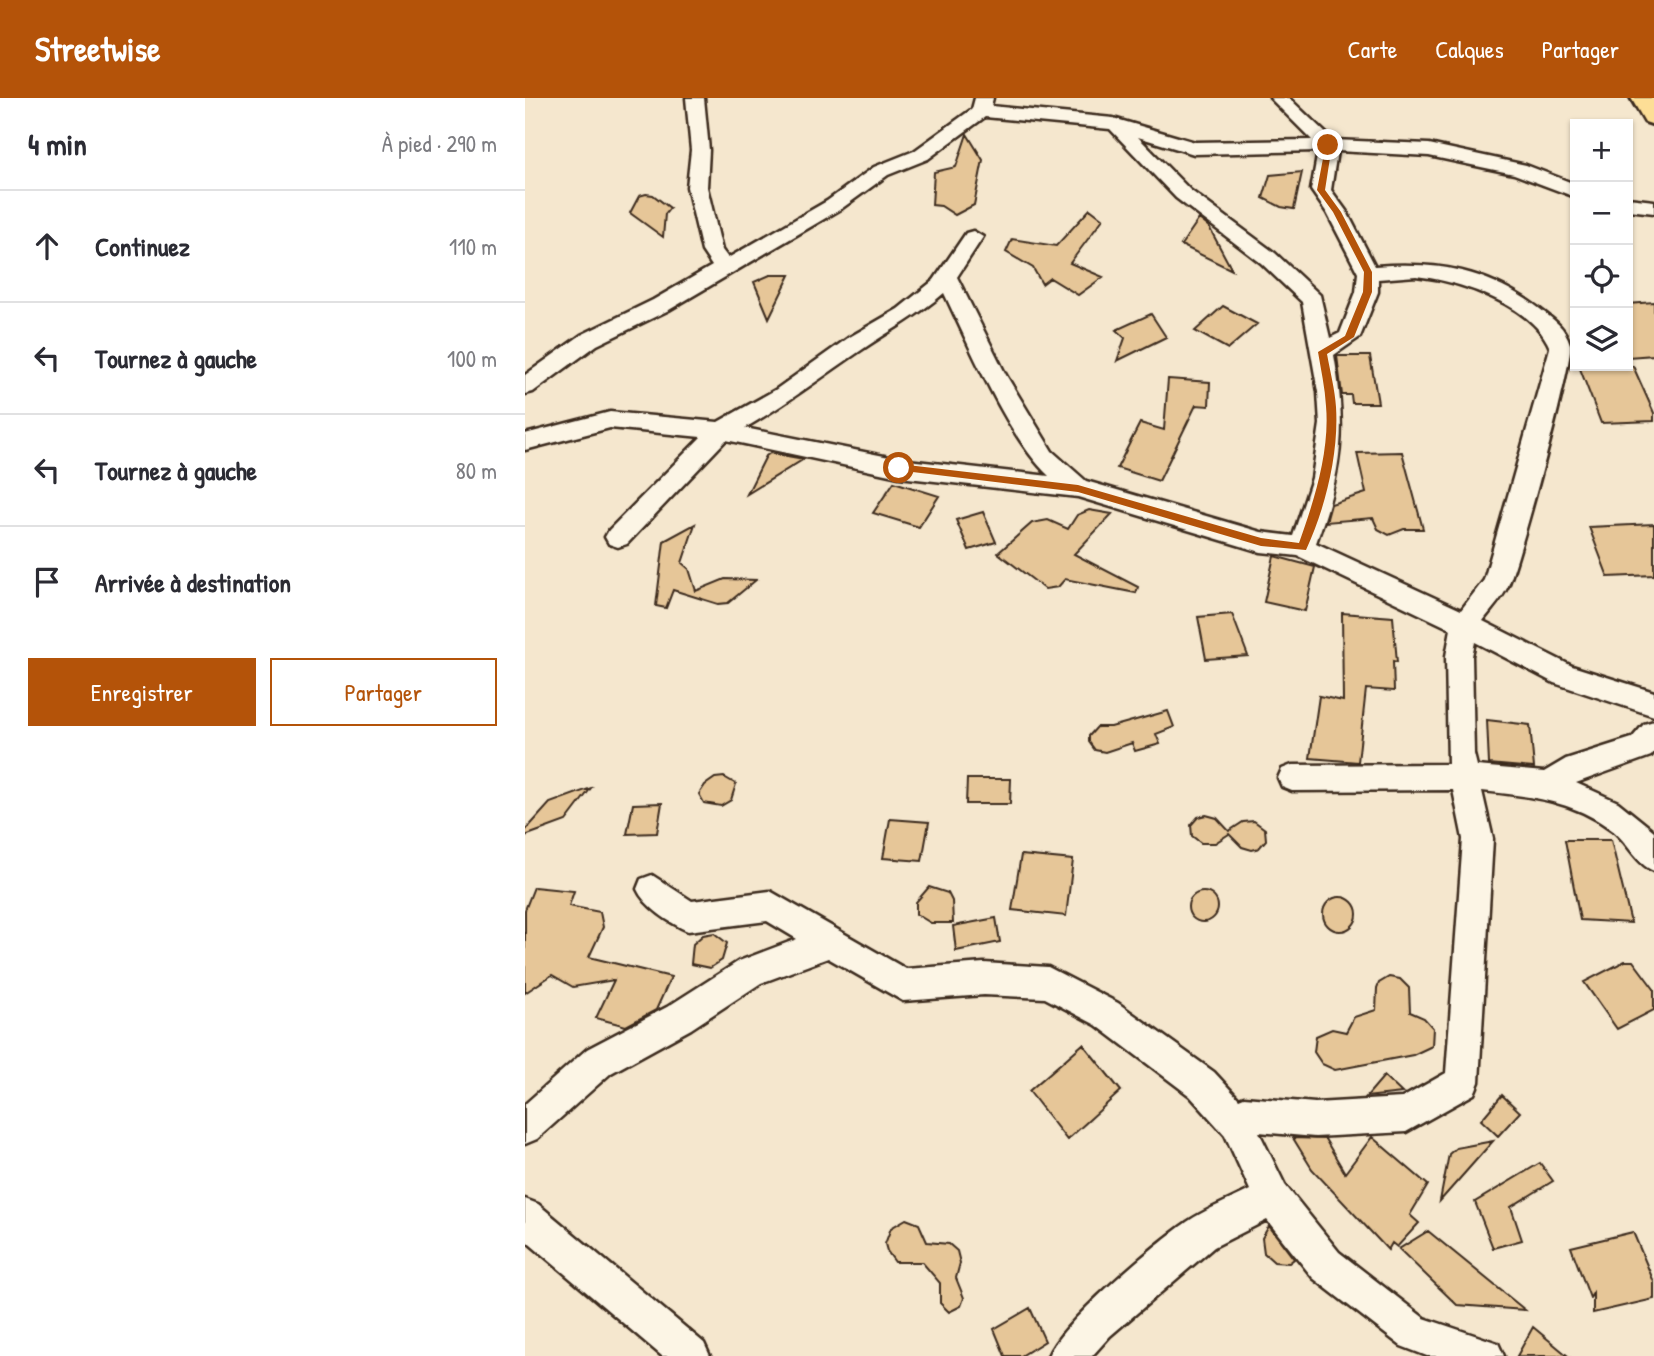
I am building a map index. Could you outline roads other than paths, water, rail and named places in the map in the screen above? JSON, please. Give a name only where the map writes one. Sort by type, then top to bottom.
[{"type":"main road","points":[[1643,98],[1654,117]]},
{"type":"street","points":[[695,98],[700,150],[697,187],[712,251],[723,266]]},
{"type":"street","points":[[1279,98],[1328,145]]},
{"type":"street","points":[[1633,98],[1649,98]]},
{"type":"street","points":[[525,386],[589,340],[661,305],[723,266],[834,205],[881,171],[921,155],[983,104],[1113,124],[1194,148],[1328,145],[1429,150],[1519,169],[1570,189]]},
{"type":"street","points":[[1113,124],[1183,194],[1268,258],[1312,300],[1331,408],[1328,450],[1317,507],[1302,547]]},
{"type":"street","points":[[1322,352],[1349,337],[1367,292],[1368,272],[1337,212],[1321,190],[1328,145]]},
{"type":"street","points":[[1633,205],[1654,207]]},
{"type":"street","points":[[618,537],[721,431],[783,396],[856,343],[906,314],[947,277],[973,237]]},
{"type":"street","points":[[1237,1123],[1244,1114],[1315,1120],[1406,1115],[1462,1082],[1478,839],[1460,754],[1459,656],[1465,624],[1496,584],[1537,447],[1561,348],[1555,331],[1510,297],[1455,274],[1416,269],[1368,272]]},
{"type":"street","points":[[947,277],[995,375],[1044,457],[1078,488]]},
{"type":"street","points":[[525,442],[610,420],[721,431],[899,468],[1078,488],[1261,542],[1302,547],[1465,624],[1564,675],[1654,704]]},
{"type":"street","points":[[1547,785],[1576,768],[1641,747],[1654,733]]},
{"type":"street","points":[[1292,778],[1464,777],[1547,785],[1597,802],[1645,840],[1654,856]]},
{"type":"street","points":[[652,889],[688,916],[770,906],[903,985],[984,979],[1048,983],[1107,1014],[1202,1084],[1237,1123],[1272,1198],[1326,1265],[1414,1333],[1485,1356]]},
{"type":"street","points":[[525,1127],[599,1061],[679,1018],[750,972],[829,942]]},
{"type":"street","points":[[1067,1356],[1097,1324],[1201,1234],[1272,1198]]},
{"type":"street","points":[[525,1217],[691,1356]]}]
